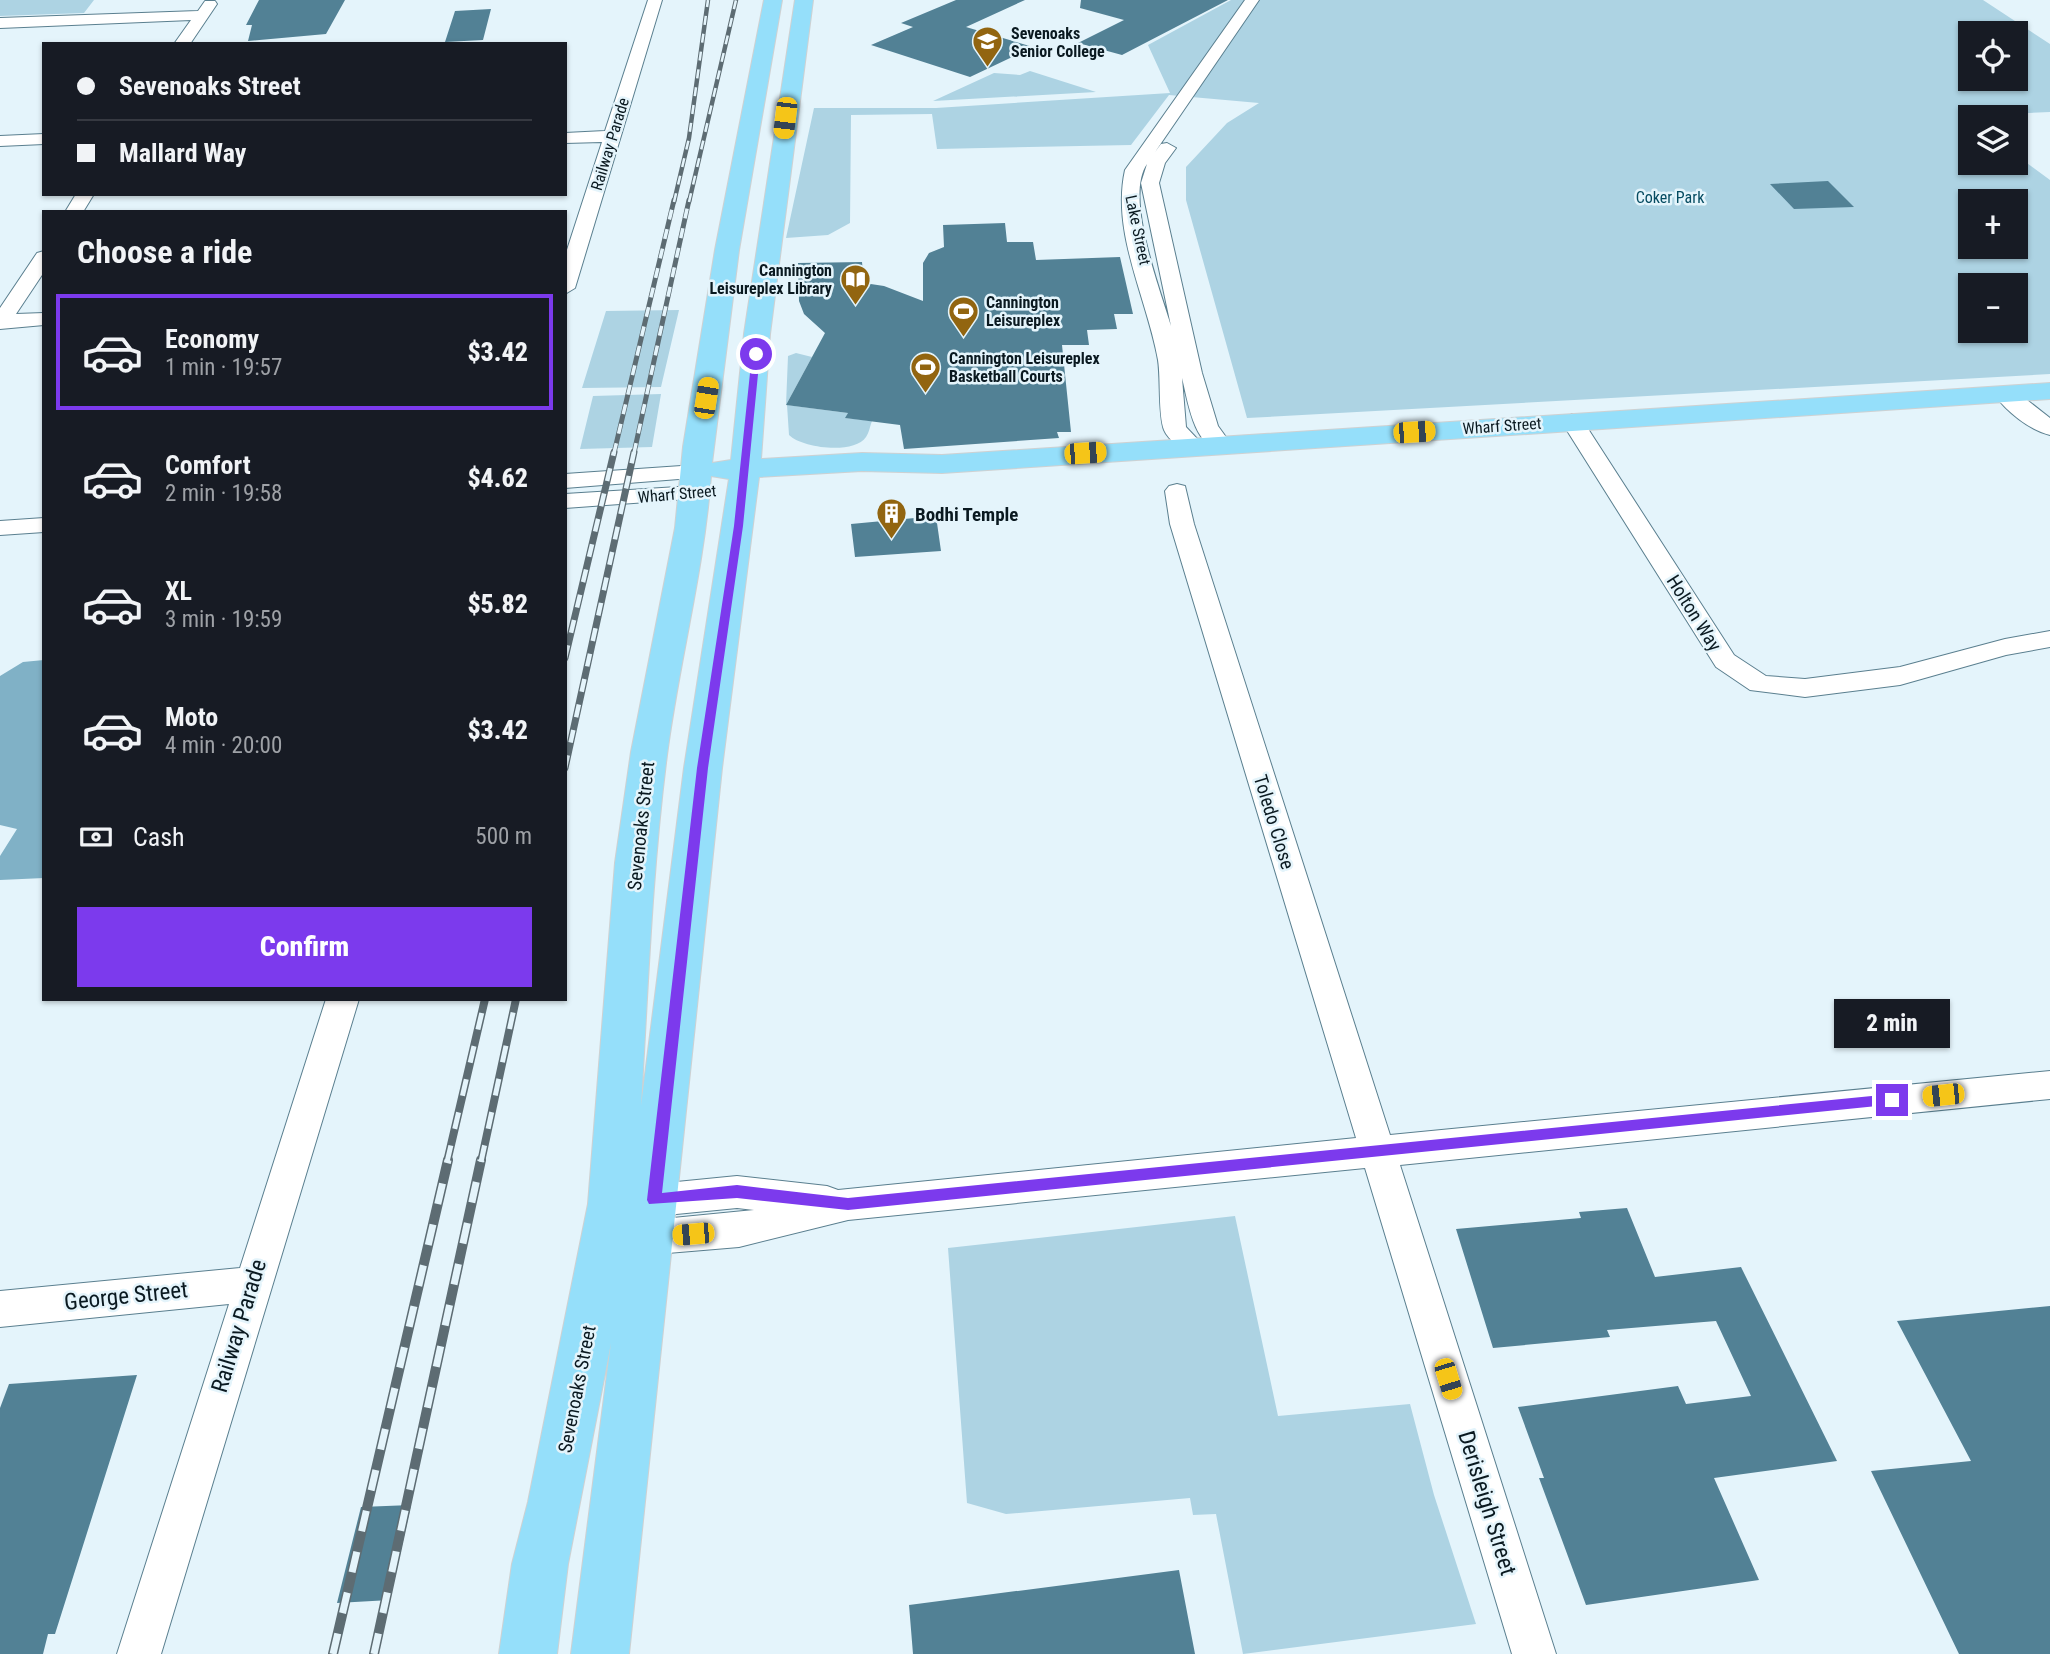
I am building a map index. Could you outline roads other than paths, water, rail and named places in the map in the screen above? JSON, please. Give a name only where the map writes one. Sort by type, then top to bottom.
[{"type":"main road","name":"Sevenoaks Street","points":[[600,1654],[630,1220],[636,851],[649,752],[691,528],[695,482],[759,64],[772,0]]},
{"type":"main road","name":"Sevenoaks Street","points":[[527,1654],[540,1564],[630,1220],[702,768],[744,478],[754,393],[757,334],[792,68],[797,1]]},
{"type":"main road","points":[[759,64],[792,68]]},
{"type":"main road","name":"Wharf Street","points":[[695,482],[744,478],[865,478],[913,466],[2027,393]]},
{"type":"street","points":[[183,42],[212,0]]},
{"type":"street","name":"Railway Parade","points":[[567,281],[655,0]]},
{"type":"street","name":"Lake Street","points":[[1241,51],[1158,159],[1150,183],[1191,373],[1207,427],[1206,445],[1175,429],[1166,349],[1132,213],[1128,183],[1133,170],[1187,90],[1252,0]]},
{"type":"street","points":[[0,23],[202,15]]},
{"type":"street","points":[[567,138],[613,136]]},
{"type":"street","points":[[0,141],[42,139]]},
{"type":"street","points":[[42,259],[6,304],[0,322],[42,319]]},
{"type":"street","points":[[2027,393],[2050,417]]},
{"type":"street","points":[[2027,393],[2024,412],[2050,428]]},
{"type":"street","name":"Holton Way","points":[[1572,421],[1725,661],[1760,684],[1805,688],[1900,676],[2005,647],[2050,639]]},
{"type":"street","name":"Wharf Street","points":[[567,481],[695,482]]},
{"type":"street","name":"Wharf Street","points":[[567,501],[695,482]]},
{"type":"street","name":"Toledo Close","points":[[1177,491],[1182,524],[1377,1151]]},
{"type":"street","points":[[0,528],[42,525]]},
{"type":"street","name":"Railway Parade","points":[[139,1654],[252,1284],[342,1001]]},
{"type":"street","points":[[630,1220],[739,1230],[848,1204],[2050,1085]]},
{"type":"street","name":"Derisleigh Street","points":[[1377,1151],[1534,1654]]},
{"type":"street","name":"George Street","points":[[0,1309],[252,1284]]},
{"type":"railway","points":[[674,202],[689,138],[708,0]]},
{"type":"railway","points":[[689,202],[736,0]]},
{"type":"railway","points":[[614,453],[674,200]]},
{"type":"railway","points":[[634,453],[689,200]]},
{"type":"railway","points":[[567,650],[614,452]]},
{"type":"railway","points":[[567,759],[634,452]]},
{"type":"railway","points":[[447,1162],[485,1001]]},
{"type":"railway","points":[[481,1162],[516,1001]]},
{"type":"railway","points":[[333,1654],[448,1160]]},
{"type":"railway","points":[[374,1654],[481,1160]]},
{"type":"place","name":"Sevenoaks Senior College","points":[[988,69]]},
{"type":"place","name":"Cannington Leisureplex Library","points":[[855,306]]},
{"type":"place","name":"Cannington Leisureplex","points":[[963,338]]},
{"type":"place","name":"Cannington Leisureplex Basketball Courts","points":[[926,394]]},
{"type":"place","name":"Bodhi Temple","points":[[892,541]]},
{"type":"park label","name":"Coker Park","points":[[1670,197]]}]
